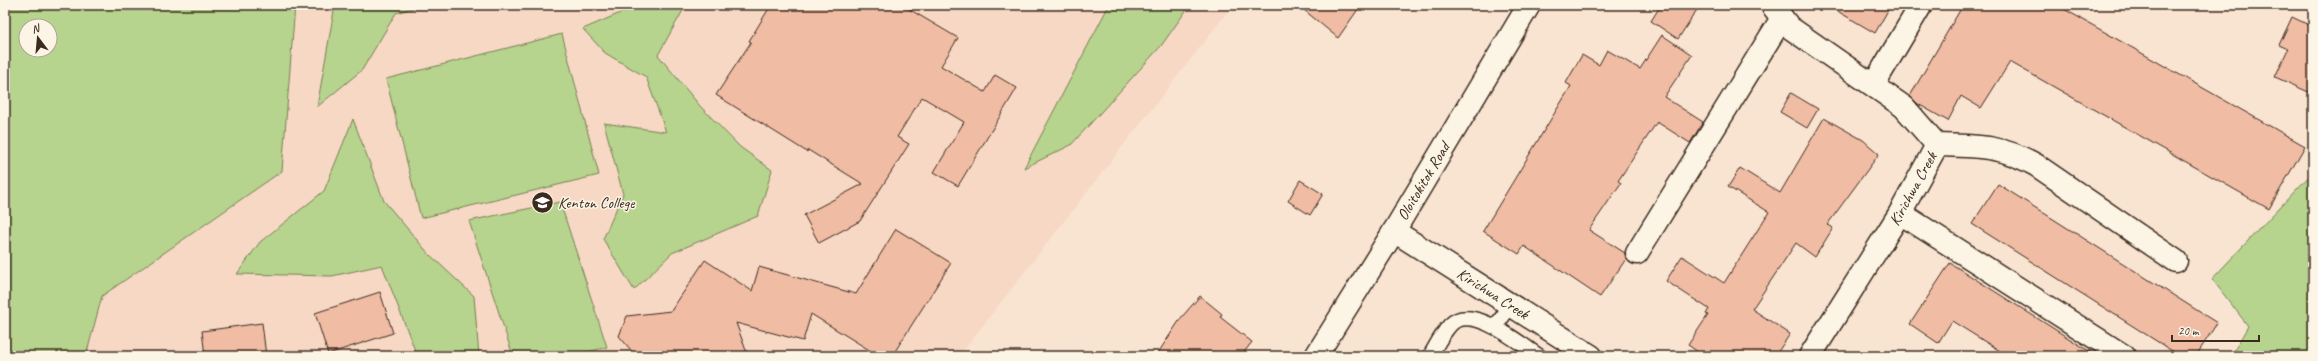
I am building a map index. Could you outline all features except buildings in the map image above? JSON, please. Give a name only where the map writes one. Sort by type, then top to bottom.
[{"type":"street","name":"Oloitokitok Road","points":[[1316,356],[1394,231],[1529,5]]},
{"type":"street","points":[[1874,84],[1921,5]]},
{"type":"street","name":"Kirichwa Creek","points":[[1777,12],[1789,27],[1874,84],[1904,107],[1937,145],[1900,213],[1810,356]]},
{"type":"street","points":[[1637,253],[1777,12]]},
{"type":"street","points":[[1937,145],[1995,148],[2019,156],[2176,261]]},
{"type":"street","points":[[1900,213],[2124,356]]},
{"type":"street","name":"Kirichwa Creek","points":[[1394,231],[1591,356]]},
{"type":"lane","points":[[1495,327],[1511,305]]},
{"type":"lane","points":[[1430,356],[1451,324],[1459,320],[1475,318],[1495,327],[1539,356]]},
{"type":"shaded area","name":"Kenton College","points":[[5,5],[1233,5],[959,356],[5,356]]},
{"type":"green space","points":[[5,5],[295,5],[282,171],[102,296],[86,356],[5,356]]},
{"type":"green space","points":[[335,5],[423,5],[396,13],[362,70],[317,107]]},
{"type":"green space","points":[[639,5],[686,5],[658,55],[700,106],[740,147],[772,170],[758,216],[672,253],[634,290],[603,239],[623,194],[604,123],[666,132],[646,77],[605,53],[583,29]]},
{"type":"green space","points":[[1109,5],[1190,5],[1161,46],[1071,145],[1024,168]]},
{"type":"green space","points":[[562,34],[599,175],[421,218],[386,79]]},
{"type":"green space","points":[[353,119],[384,201],[429,254],[474,296],[479,356],[412,356],[416,353],[382,265],[332,276],[237,274],[260,242],[324,191]]},
{"type":"green space","points":[[2313,172],[2313,356],[2231,356],[2248,326],[2212,279]]},
{"type":"green space","points":[[560,202],[607,347],[572,356],[513,356],[469,221]]},
{"type":"place","name":"Kenton College","points":[[542,203]]}]
